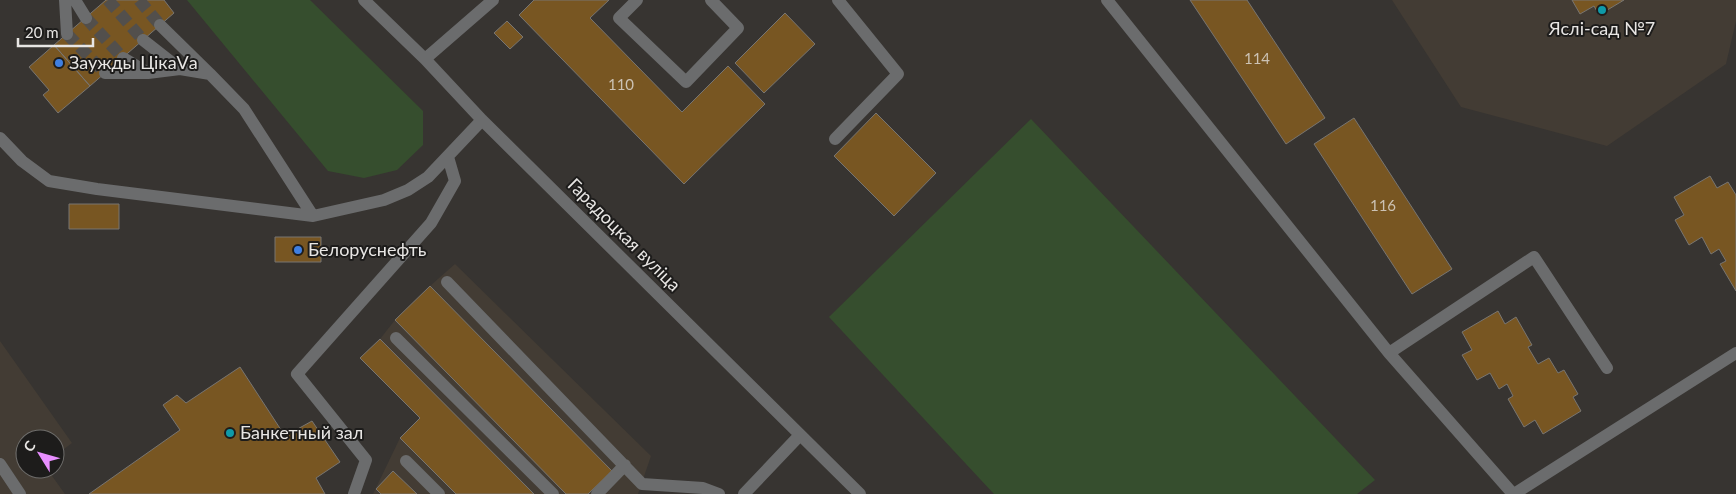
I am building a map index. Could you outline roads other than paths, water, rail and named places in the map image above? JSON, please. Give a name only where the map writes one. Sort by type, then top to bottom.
[{"type":"street","points":[[65,0],[66,34]]},
{"type":"street","points":[[74,0],[86,18]]},
{"type":"street","name":"Гарадоцкая вуліца","points":[[364,0],[425,59],[482,120],[860,494]]},
{"type":"street","points":[[425,59],[493,0]]},
{"type":"street","points":[[637,0],[619,18],[686,82],[738,28],[711,0]]},
{"type":"street","points":[[835,139],[898,74],[838,0]]},
{"type":"street","points":[[1107,0],[1389,353],[1514,494],[1736,353]]},
{"type":"street","points":[[160,25],[244,109],[313,216]]},
{"type":"street","points":[[143,40],[180,69]]},
{"type":"street","points":[[123,58],[148,73]]},
{"type":"street","points":[[105,73],[148,73],[180,69],[210,74]]},
{"type":"street","points":[[0,138],[22,161],[49,181],[97,189],[313,216],[384,200],[408,190],[428,177],[482,120]]},
{"type":"street","points":[[354,494],[366,460],[297,374],[431,222],[455,181],[448,157]]},
{"type":"street","points":[[1389,353],[1534,257],[1606,368]]},
{"type":"street","points":[[446,282],[642,484],[703,488],[719,494]]},
{"type":"street","points":[[396,338],[553,494]]},
{"type":"street","points":[[744,494],[800,435]]},
{"type":"street","points":[[406,461],[439,494]]},
{"type":"street","points":[[0,464],[20,494]]},
{"type":"street","points":[[597,494],[625,466]]},
{"type":"tunnel","points":[[108,0],[143,40]]},
{"type":"tunnel","points":[[139,0],[160,25]]},
{"type":"tunnel","points":[[86,18],[123,58]]},
{"type":"tunnel","points":[[67,34],[105,73]]},
{"type":"place","name":"Яслі-сад №7","points":[[1602,10]]},
{"type":"place","name":"Заужды ЦікаVа","points":[[59,63]]},
{"type":"place","name":"Белоруснефть","points":[[298,250]]},
{"type":"place","name":"Банкетный зал","points":[[230,433]]}]
